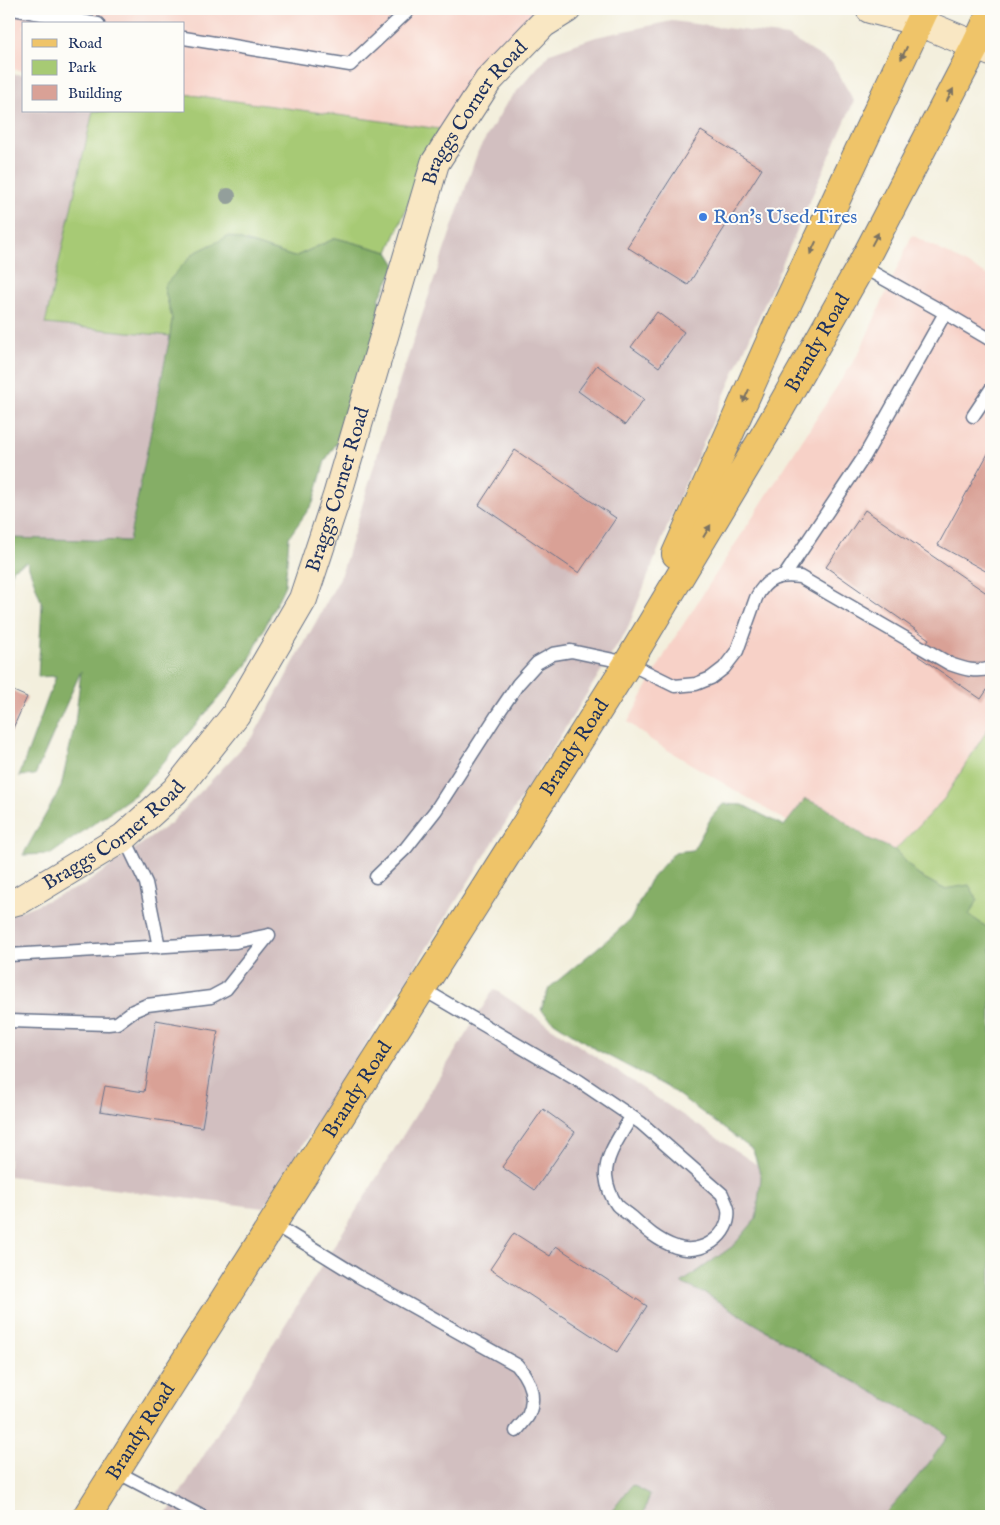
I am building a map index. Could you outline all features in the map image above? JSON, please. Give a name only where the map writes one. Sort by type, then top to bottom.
[{"type":"main road","name":"Braggs Corner Road","points":[[9,903],[20,900],[124,837],[175,791],[236,714],[303,599],[337,496],[435,163],[488,81],[543,24],[567,9]]},
{"type":"main road","points":[[870,9],[922,15],[984,48]]},
{"type":"main road","name":"Brandy Road","points":[[86,1516],[628,663],[769,428],[984,48],[991,13]]},
{"type":"main road","name":"Brandy Road","points":[[628,663],[778,324],[922,15]]},
{"type":"lane","points":[[185,38],[350,65],[410,9]]},
{"type":"lane","points":[[11,10],[86,22]]},
{"type":"lane","points":[[861,266],[991,340]]},
{"type":"lane","points":[[785,575],[864,457],[945,313]]},
{"type":"lane","points":[[973,416],[991,389]]},
{"type":"lane","points":[[376,877],[406,848],[436,810],[518,684],[537,663],[553,654],[571,651],[628,663],[675,686],[696,684],[711,678],[724,668],[737,651],[756,598],[760,590],[771,579],[785,575],[800,577],[950,664],[968,670],[991,668]]},
{"type":"lane","points":[[124,837],[146,883],[159,947]]},
{"type":"lane","points":[[9,955],[236,942],[269,935],[226,988],[211,997],[147,1005],[117,1022],[108,1024],[9,1021]]},
{"type":"lane","points":[[421,988],[579,1081],[631,1116],[722,1194],[728,1208],[727,1222],[720,1235],[710,1244],[694,1249],[677,1248],[654,1237],[617,1205],[608,1189],[606,1175],[608,1158],[631,1116]]},
{"type":"lane","points":[[272,1223],[358,1276],[518,1365],[526,1375],[531,1387],[532,1403],[528,1416],[516,1431]]},
{"type":"lane","points":[[115,1471],[201,1516]]},
{"type":"shaded area","points":[[9,9],[542,9],[478,72],[440,129],[346,122],[185,96],[185,22],[22,22],[22,71],[9,69]]},
{"type":"shaded area","points":[[672,21],[787,36],[832,63],[854,101],[675,507],[627,630],[263,1208],[9,1176],[9,916],[84,885],[171,823],[254,735],[341,576],[398,386],[478,151],[506,104],[550,53],[596,37]]},
{"type":"shaded area","points":[[9,73],[22,75],[22,112],[93,112],[45,324],[170,336],[129,541],[9,538]]},
{"type":"shaded area","points":[[912,235],[991,277],[991,724],[944,799],[895,850],[867,838],[825,807],[788,822],[651,740],[628,722],[670,645],[860,351]]},
{"type":"shaded area","points":[[494,989],[991,1321],[946,1516],[166,1516]]},
{"type":"green space","points":[[185,94],[440,129],[388,252],[336,238],[294,257],[229,236],[164,286],[172,319],[170,336],[45,324],[93,112],[185,112]]},
{"type":"green space","points":[[229,236],[294,257],[336,238],[388,252],[396,265],[380,297],[377,326],[352,419],[325,461],[313,503],[289,537],[285,585],[247,665],[137,793],[51,854],[23,855],[61,787],[75,723],[81,671],[35,775],[19,776],[56,676],[38,677],[42,604],[27,562],[12,569],[9,605],[9,538],[129,541],[170,336],[172,319],[164,286],[194,253]]},
{"type":"green space","points":[[991,724],[991,930],[968,915],[944,889],[918,875],[895,850],[944,799]]},
{"type":"green space","points":[[805,799],[825,807],[867,838],[895,850],[918,875],[944,889],[969,885],[978,900],[969,915],[991,930],[991,1516],[884,1516],[929,1463],[948,1436],[935,1425],[790,1345],[706,1294],[681,1283],[733,1246],[756,1219],[761,1177],[753,1150],[669,1088],[597,1050],[554,1022],[541,1010],[549,988],[631,919],[650,880],[675,852],[693,850],[711,818],[723,804],[743,805],[784,826]]},
{"type":"green space","points":[[632,1485],[650,1494],[643,1516],[608,1516]]},
{"type":"building","points":[[701,131],[762,169],[688,285],[627,247]]},
{"type":"building","points":[[657,312],[684,332],[659,367],[631,347]]},
{"type":"building","points":[[597,365],[644,399],[625,425],[578,391]]},
{"type":"building","points":[[991,448],[991,574],[938,545]]},
{"type":"building","points":[[515,450],[616,518],[579,573],[479,505]]},
{"type":"building","points":[[865,510],[991,596],[991,684],[981,699],[918,656],[929,639],[826,567]]},
{"type":"building","points":[[9,689],[27,697],[9,737]]},
{"type":"building","points":[[156,1020],[218,1031],[202,1127],[100,1111],[105,1086],[144,1092]]},
{"type":"building","points":[[543,1109],[575,1132],[535,1190],[502,1167]]},
{"type":"building","points":[[514,1233],[550,1256],[556,1246],[647,1306],[617,1352],[490,1269]]},
{"type":"place","name":"Ron's Used Tires","points":[[703,217]]}]
